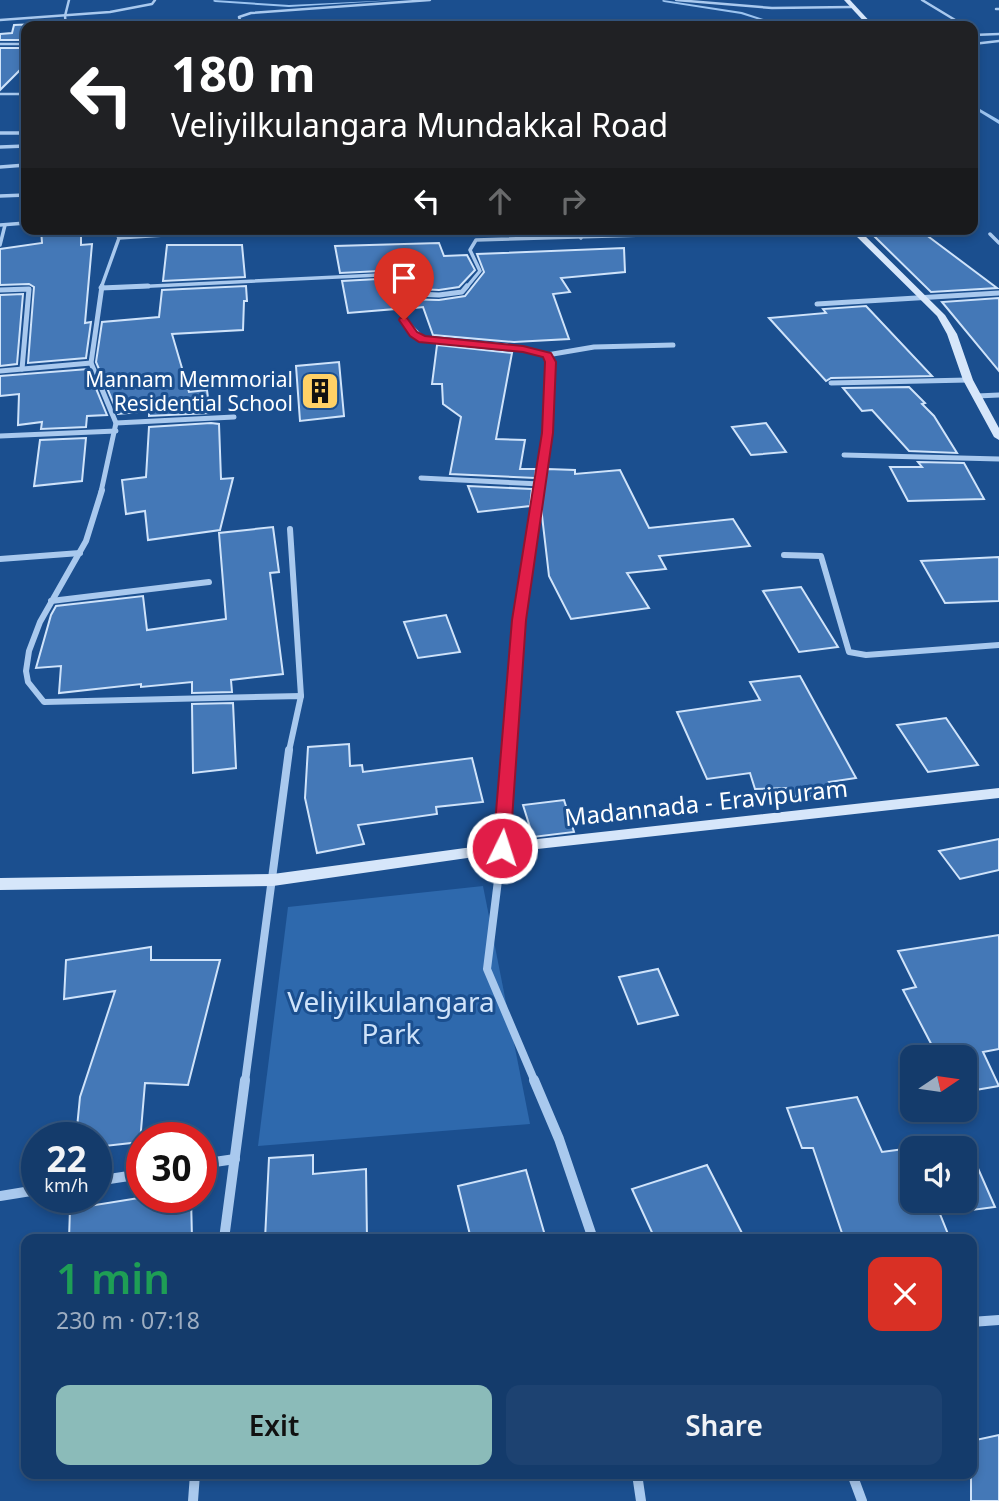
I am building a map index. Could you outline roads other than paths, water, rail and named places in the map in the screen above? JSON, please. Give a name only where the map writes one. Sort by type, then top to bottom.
[{"type":"street","points":[[66,21],[69,0]]},
{"type":"street","points":[[0,20],[110,12],[152,5],[155,0]]},
{"type":"street","points":[[240,21],[239,17],[251,13],[430,0]]},
{"type":"street","points":[[676,0],[772,8],[851,7]]},
{"type":"street","points":[[847,0],[866,21]]},
{"type":"street","points":[[922,0],[957,21]]},
{"type":"street","points":[[978,35],[999,34]]},
{"type":"street","points":[[978,43],[999,41]]},
{"type":"street","points":[[0,44],[21,44]]},
{"type":"street","points":[[0,94],[21,94]]},
{"type":"street","points":[[0,133],[21,133]]},
{"type":"street","points":[[0,147],[21,146]]},
{"type":"street","points":[[0,167],[21,165]]},
{"type":"street","points":[[0,196],[21,195]]},
{"type":"street","points":[[0,245],[2,225],[21,223]]},
{"type":"street","points":[[990,234],[999,243]]},
{"type":"street","points":[[117,235],[119,238],[101,288],[91,363],[116,427],[100,507],[80,554],[51,601],[30,648],[25,666],[28,687],[44,702],[301,696]]},
{"type":"street","points":[[119,238],[156,235]]},
{"type":"street","points":[[394,293],[439,295],[462,292],[480,271],[470,250],[476,240],[672,235]]},
{"type":"street","points":[[859,235],[941,315],[952,334],[968,380],[999,437]]},
{"type":"street","points":[[101,288],[380,275],[390,280],[404,320],[414,334],[423,339],[506,346],[547,355],[572,349],[620,345],[673,345]]},
{"type":"street","points":[[0,290],[29,289],[22,369]]},
{"type":"street","points":[[817,304],[999,293]]},
{"type":"street","points":[[547,355],[550,362],[547,433],[519,620],[502,848],[487,969],[559,1139],[591,1234]]},
{"type":"street","points":[[0,371],[91,363]]},
{"type":"street","points":[[831,383],[968,380]]},
{"type":"street","points":[[977,396],[999,395]]},
{"type":"street","points":[[0,436],[234,417]]},
{"type":"street","points":[[844,455],[999,459]]},
{"type":"street","points":[[421,478],[540,484]]},
{"type":"street","points":[[225,1234],[288,758],[301,696],[290,529]]},
{"type":"street","points":[[0,559],[80,554]]},
{"type":"street","points":[[784,555],[821,556],[849,652],[866,656],[999,645]]},
{"type":"street","points":[[51,601],[209,582]]},
{"type":"street","name":"Madannada - Eravipuram","points":[[0,884],[273,880],[502,848],[999,793]]},
{"type":"street","points":[[217,1162],[235,1159]]},
{"type":"street","points":[[0,1196],[21,1193]]},
{"type":"street","points":[[977,1322],[999,1321]]},
{"type":"street","points":[[193,1501],[195,1479]]},
{"type":"street","points":[[638,1479],[641,1501]]},
{"type":"street","points":[[854,1479],[862,1501]]},
{"type":"waterway","points":[[215,1],[289,6],[395,0]]},
{"type":"waterway","points":[[664,1],[742,13],[767,21]]},
{"type":"waterway","points":[[978,109],[999,122]]},
{"type":"place","name":"Mannam Memmorial Residential School","points":[[320,391]]},
{"type":"park label","name":"Veliyilkulangara Park","points":[[391,1017]]}]
